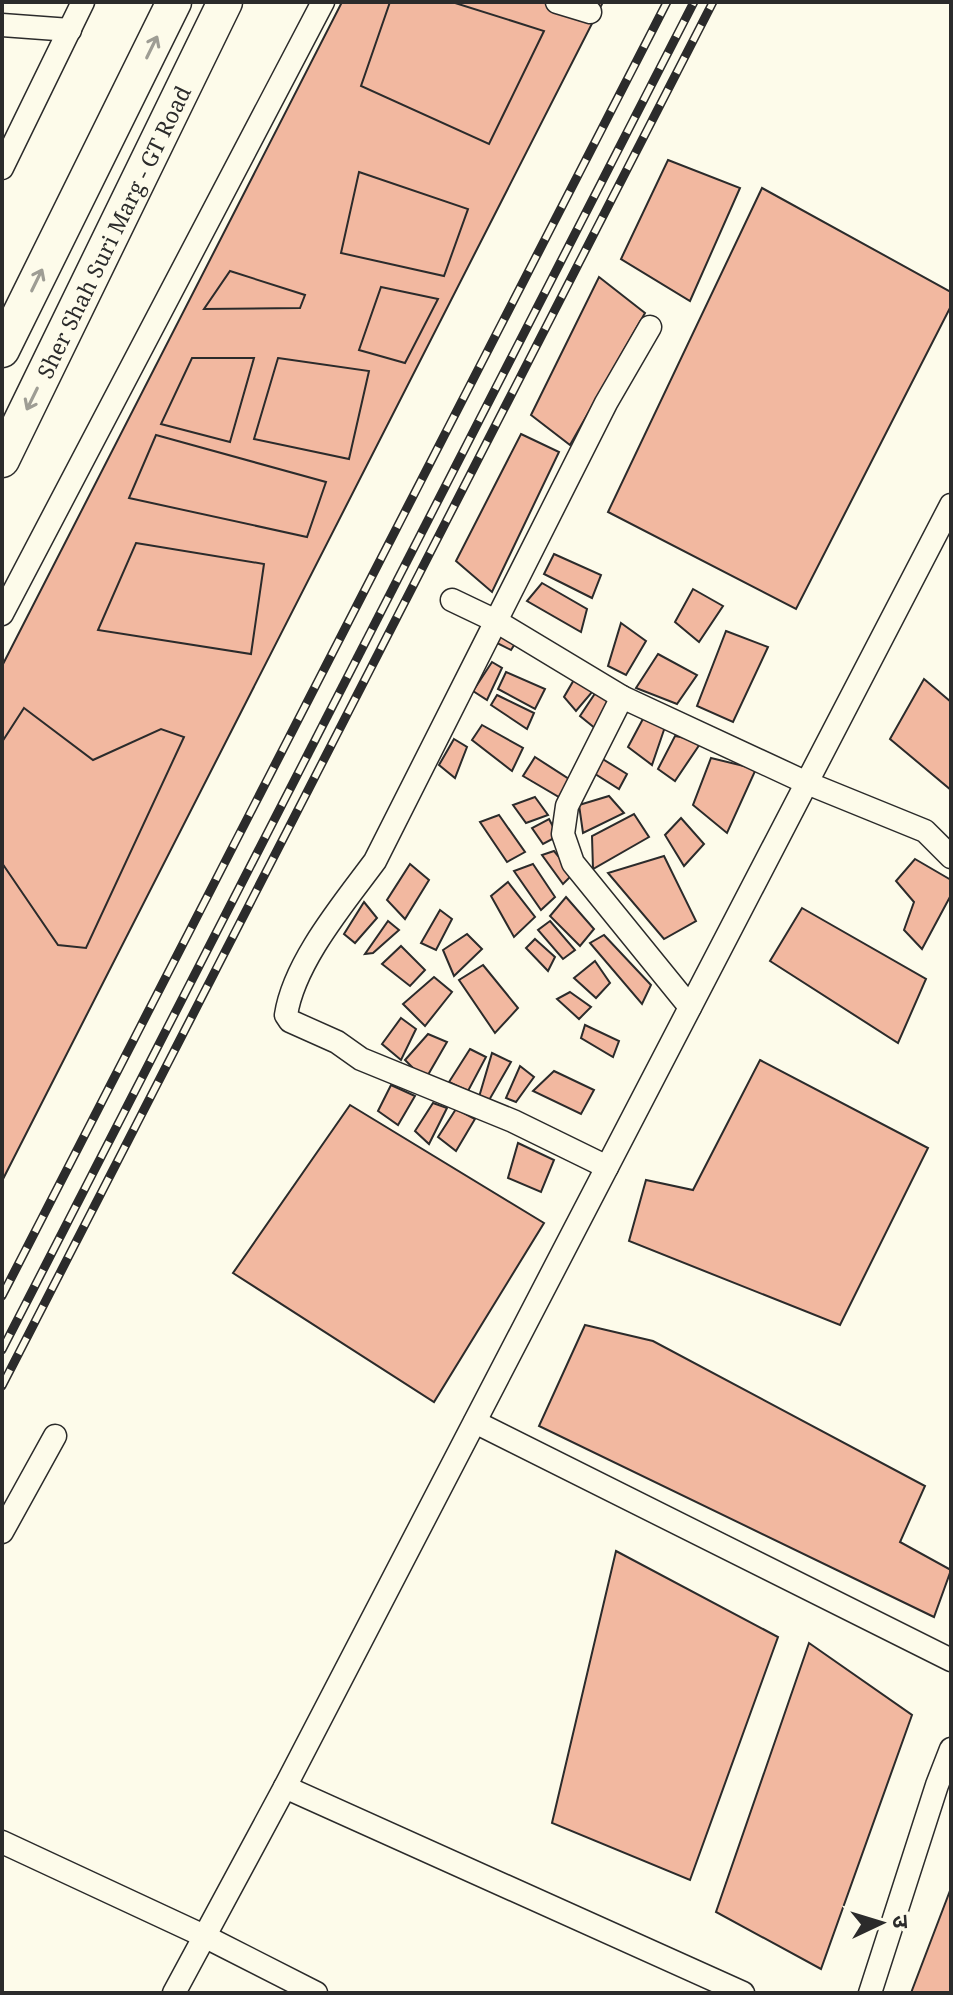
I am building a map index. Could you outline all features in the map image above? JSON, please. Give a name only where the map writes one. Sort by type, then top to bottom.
[{"type":"main road","points":[[2,350],[174,2]]},
{"type":"main road","name":"Sher Shah Suri Marg - GT Road","points":[[2,460],[225,2]]},
{"type":"street","points":[[2,168],[83,2]]},
{"type":"street","points":[[2,614],[323,2]]},
{"type":"street","points":[[557,2],[590,12]]},
{"type":"street","points":[[2,25],[70,30]]},
{"type":"street","points":[[607,1167],[513,1121],[361,1059],[337,1042],[290,1021],[286,1015],[297,981],[324,929],[375,861],[606,403],[650,327]]},
{"type":"street","points":[[174,1993],[285,1787],[951,505]]},
{"type":"street","points":[[452,600],[496,621],[622,697],[807,783],[925,831],[951,857]]},
{"type":"street","points":[[622,697],[567,806],[563,834],[573,863],[690,1007]]},
{"type":"street","points":[[475,1422],[951,1660]]},
{"type":"street","points":[[2,1532],[55,1436]]},
{"type":"street","points":[[870,1993],[951,1749]]},
{"type":"street","points":[[285,1787],[743,1993]]},
{"type":"street","points":[[2,1842],[204,1936],[316,1993]]},
{"type":"building","points":[[342,2],[603,2],[2,1181],[2,666]]},
{"type":"building","points":[[390,2],[452,2],[544,31],[489,144],[361,86]]},
{"type":"building","points":[[668,160],[740,188],[690,301],[621,259]]},
{"type":"building","points":[[359,172],[468,209],[444,276],[341,253]]},
{"type":"building","points":[[762,188],[951,292],[951,306],[796,609],[608,512]]},
{"type":"building","points":[[230,271],[305,295],[300,308],[204,309]]},
{"type":"building","points":[[599,277],[645,313],[570,445],[531,415]]},
{"type":"building","points":[[381,287],[438,299],[405,363],[359,350]]},
{"type":"building","points":[[192,358],[254,358],[230,442],[161,424]]},
{"type":"building","points":[[278,358],[369,371],[349,459],[254,439]]},
{"type":"building","points":[[521,434],[559,452],[492,592],[456,561]]},
{"type":"building","points":[[156,435],[326,482],[307,537],[129,498]]},
{"type":"building","points":[[136,543],[264,564],[251,654],[98,630]]},
{"type":"building","points":[[554,554],[601,575],[592,598],[544,574]]},
{"type":"building","points":[[542,583],[587,609],[581,632],[527,601]]},
{"type":"building","points":[[693,589],[723,606],[699,642],[675,622]]},
{"type":"building","points":[[621,623],[646,641],[626,675],[608,666]]},
{"type":"building","points":[[503,630],[518,639],[511,650],[497,643]]},
{"type":"building","points":[[726,631],[768,647],[733,722],[697,706]]},
{"type":"building","points":[[658,654],[697,675],[677,704],[636,688]]},
{"type":"building","points":[[492,662],[502,668],[487,700],[473,691]]},
{"type":"building","points":[[506,672],[545,689],[535,709],[498,689]]},
{"type":"building","points":[[575,678],[593,691],[576,711],[564,697]]},
{"type":"building","points":[[924,679],[951,702],[951,790],[890,739]]},
{"type":"building","points":[[598,689],[612,699],[596,729],[580,716]]},
{"type":"building","points":[[497,695],[534,713],[527,729],[491,705]]},
{"type":"building","points":[[24,708],[93,760],[161,729],[184,737],[86,948],[58,945],[2,863],[2,742]]},
{"type":"building","points":[[644,717],[666,724],[652,765],[628,747]]},
{"type":"building","points":[[482,725],[523,748],[512,771],[472,740]]},
{"type":"building","points":[[675,736],[702,741],[675,781],[658,769]]},
{"type":"building","points":[[454,739],[467,747],[455,778],[439,765]]},
{"type":"building","points":[[535,757],[572,781],[564,800],[523,776]]},
{"type":"building","points":[[601,758],[627,774],[619,789],[592,772]]},
{"type":"building","points":[[711,758],[756,769],[727,833],[693,805]]},
{"type":"building","points":[[609,796],[624,813],[583,833],[579,805]]},
{"type":"building","points":[[535,797],[548,815],[526,823],[513,805]]},
{"type":"building","points":[[634,814],[649,837],[593,869],[592,836]]},
{"type":"building","points":[[499,815],[525,852],[507,862],[480,822]]},
{"type":"building","points":[[681,818],[704,844],[684,866],[665,835]]},
{"type":"building","points":[[549,819],[558,836],[543,844],[532,828]]},
{"type":"building","points":[[554,851],[573,874],[563,884],[542,855]]},
{"type":"building","points":[[664,856],[696,921],[664,939],[608,873]]},
{"type":"building","points":[[915,859],[951,880],[951,895],[922,949],[904,930],[914,902],[896,881]]},
{"type":"building","points":[[410,864],[429,880],[405,919],[387,900]]},
{"type":"building","points":[[533,864],[555,897],[541,910],[514,871]]},
{"type":"building","points":[[508,882],[535,917],[514,937],[491,896]]},
{"type":"building","points":[[566,897],[594,929],[580,946],[550,916]]},
{"type":"building","points":[[364,902],[377,918],[355,943],[344,934]]},
{"type":"building","points":[[802,908],[926,979],[898,1043],[770,961]]},
{"type":"building","points":[[440,910],[452,919],[436,950],[421,943]]},
{"type":"building","points":[[388,921],[399,930],[373,953],[365,954]]},
{"type":"building","points":[[550,921],[575,950],[563,959],[538,930]]},
{"type":"building","points":[[467,934],[482,949],[454,976],[443,950]]},
{"type":"building","points":[[604,935],[651,985],[642,1004],[590,943]]},
{"type":"building","points":[[535,939],[555,957],[548,971],[526,948]]},
{"type":"building","points":[[401,946],[425,970],[410,986],[382,964]]},
{"type":"building","points":[[595,961],[610,983],[596,998],[574,978]]},
{"type":"building","points":[[483,965],[518,1008],[495,1033],[459,980]]},
{"type":"building","points":[[434,977],[452,992],[425,1026],[403,1004]]},
{"type":"building","points":[[570,992],[591,1007],[579,1019],[557,999]]},
{"type":"building","points":[[401,1018],[416,1029],[401,1060],[382,1044]]},
{"type":"building","points":[[585,1025],[619,1041],[613,1057],[581,1038]]},
{"type":"building","points":[[428,1034],[447,1042],[425,1080],[405,1060]]},
{"type":"building","points":[[470,1049],[486,1057],[468,1091],[449,1082]]},
{"type":"building","points":[[492,1053],[511,1062],[488,1102],[479,1097]]},
{"type":"building","points":[[760,1060],[928,1148],[840,1325],[629,1241],[646,1180],[693,1190]]},
{"type":"building","points":[[520,1066],[534,1077],[516,1102],[506,1098]]},
{"type":"building","points":[[554,1071],[594,1090],[581,1114],[533,1091]]},
{"type":"building","points":[[391,1085],[415,1096],[398,1125],[378,1111]]},
{"type":"building","points":[[433,1103],[447,1108],[429,1144],[415,1131]]},
{"type":"building","points":[[350,1105],[544,1223],[434,1402],[233,1273]]},
{"type":"building","points":[[456,1109],[475,1119],[456,1151],[438,1137]]},
{"type":"building","points":[[518,1143],[554,1160],[541,1192],[508,1178]]},
{"type":"building","points":[[585,1325],[653,1341],[925,1486],[900,1542],[951,1570],[934,1617],[539,1426]]},
{"type":"building","points":[[616,1551],[778,1637],[690,1880],[552,1823]]},
{"type":"building","points":[[809,1643],[912,1715],[821,1969],[716,1912]]},
{"type":"building","points":[[951,1888],[951,1993],[911,1993]]},
{"type":"railway","points":[[2,1296],[667,2]]},
{"type":"railway","points":[[2,1350],[694,2]]},
{"type":"railway","points":[[2,1386],[713,2]]}]
